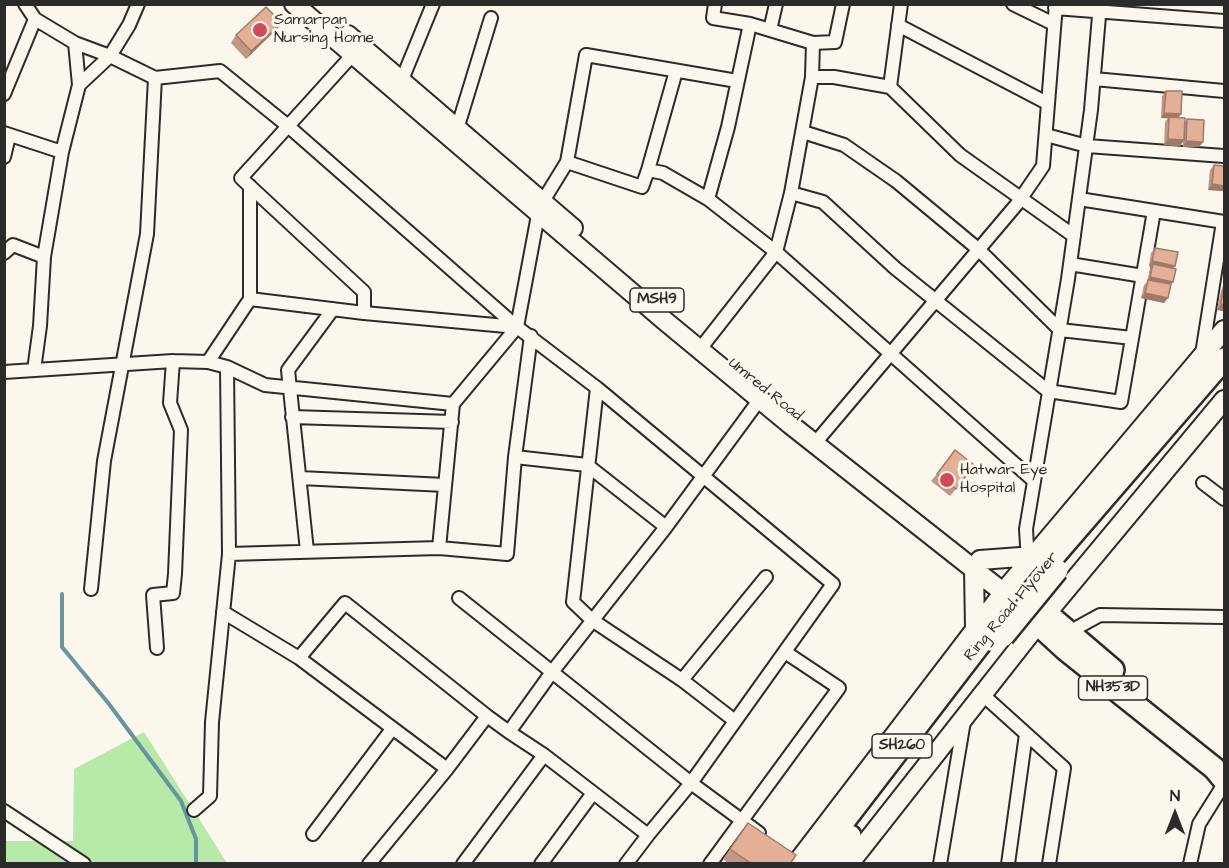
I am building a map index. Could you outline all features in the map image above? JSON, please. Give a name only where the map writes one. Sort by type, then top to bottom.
[{"type":"highway","name":"Ring Road Flyover","points":[[1048,567],[1224,359]]},
{"type":"highway","name":"Ring Road Flyover","points":[[799,861],[990,630],[1224,378]]},
{"type":"highway","name":"NH353D","points":[[1007,588],[1042,618],[1065,649],[1214,768],[1224,782]]},
{"type":"highway","name":"NH353D","points":[[1042,618],[1069,632],[1224,766]]},
{"type":"highway","name":"Ring Road Flyover","points":[[830,864],[990,630]]},
{"type":"main road","points":[[294,4],[356,51]]},
{"type":"main road","name":"Umred Road","points":[[313,4],[356,51],[399,87],[458,126],[540,208],[702,345],[1007,588]]},
{"type":"main road","points":[[399,87],[496,176],[540,208]]},
{"type":"main road","points":[[849,864],[1042,618],[1048,567],[1224,330]]},
{"type":"main road","points":[[702,345],[760,399],[819,439]]},
{"type":"main road","points":[[990,630],[1007,588],[1048,567],[1224,400]]},
{"type":"main road","points":[[990,630],[977,565],[1048,567]]},
{"type":"street","points":[[26,4],[35,19],[75,43],[110,56],[155,78],[220,71],[288,126],[518,327],[597,388],[833,584],[691,783],[626,864]]},
{"type":"street","points":[[79,85],[110,56],[129,25],[138,4]]},
{"type":"street","points":[[399,87],[433,4]]},
{"type":"street","points":[[715,4],[713,18],[750,24],[813,43],[835,42],[843,4]]},
{"type":"street","points":[[770,30],[776,4]]},
{"type":"street","points":[[890,87],[901,4]]},
{"type":"street","points":[[1013,4],[1053,24]]},
{"type":"street","points":[[819,439],[1020,199],[1043,166],[1055,6],[1100,8],[1224,21]]},
{"type":"street","points":[[1048,567],[1025,539],[1033,480],[1060,330],[1087,146],[1100,8]]},
{"type":"street","points":[[458,126],[492,18]]},
{"type":"street","points":[[4,94],[35,19]]},
{"type":"street","points":[[708,199],[728,127],[750,24]]},
{"type":"street","points":[[898,25],[1047,103]]},
{"type":"street","points":[[34,370],[40,326],[44,257],[62,152],[79,85],[75,43]]},
{"type":"street","points":[[702,345],[776,252],[803,132],[812,77],[813,43]]},
{"type":"street","points":[[356,51],[241,178],[364,292],[364,313]]},
{"type":"street","points":[[439,548],[453,404],[518,327],[540,208],[567,162],[586,55],[737,81]]},
{"type":"street","points":[[567,162],[642,187],[676,71]]},
{"type":"street","points":[[812,77],[834,77],[890,87],[960,155],[1074,236]]},
{"type":"street","points":[[91,589],[104,461],[147,234],[155,78]]},
{"type":"street","points":[[1095,79],[1224,91]]},
{"type":"street","points":[[803,132],[844,145],[896,181],[978,249],[1060,330],[1132,338]]},
{"type":"street","points":[[4,157],[7,134],[62,152]]},
{"type":"street","points":[[1046,135],[1087,146],[1224,156]]},
{"type":"street","points":[[648,170],[663,173],[708,199],[776,252],[1033,480]]},
{"type":"street","points":[[208,362],[250,299],[249,186]]},
{"type":"street","points":[[791,193],[823,202],[934,301],[1048,391],[1121,402],[1154,211]]},
{"type":"street","points":[[1079,199],[1224,222],[1202,357]]},
{"type":"street","points":[[4,253],[13,245],[44,257]]},
{"type":"street","points":[[1070,264],[1143,276]]},
{"type":"street","points":[[250,299],[364,313],[518,327]]},
{"type":"street","points":[[307,551],[288,370],[333,309]]},
{"type":"street","points":[[229,554],[439,548],[507,554],[515,456],[531,336]]},
{"type":"street","points":[[157,648],[153,596],[173,593],[175,574],[181,430],[170,403],[173,360]]},
{"type":"street","points":[[4,372],[173,360],[208,362],[227,367],[265,385],[453,404]]},
{"type":"street","points":[[194,810],[210,796],[212,722],[229,554],[227,367]]},
{"type":"street","points":[[597,388],[586,465],[573,602],[592,620],[682,680],[735,721]]},
{"type":"street","points":[[509,732],[552,672],[666,527],[760,399]]},
{"type":"street","points":[[292,417],[452,422]]},
{"type":"street","points":[[515,456],[586,465],[666,527]]},
{"type":"street","points":[[300,478],[445,485]]},
{"type":"street","points":[[1203,483],[1224,499]]},
{"type":"street","points":[[682,680],[766,577]]},
{"type":"street","points":[[459,598],[691,783],[771,841]]},
{"type":"street","points":[[299,658],[345,603],[488,716],[544,755],[648,835]]},
{"type":"street","points":[[223,612],[299,658],[447,769]]},
{"type":"street","points":[[1069,632],[1100,615],[1222,613]]},
{"type":"street","points":[[710,864],[839,688],[785,652]]},
{"type":"street","points":[[982,694],[1064,768],[1049,864]]},
{"type":"street","points":[[940,864],[966,714]]},
{"type":"street","points":[[369,864],[488,716]]},
{"type":"street","points":[[313,834],[392,729]]},
{"type":"street","points":[[1008,864],[1026,734]]},
{"type":"street","points":[[463,864],[544,755]]},
{"type":"street","points":[[1190,864],[1199,824],[1224,782]]},
{"type":"street","points":[[541,864],[593,793]]},
{"type":"street","points":[[4,811],[84,864]]},
{"type":"green space","points":[[144,732],[227,863],[5,863],[4,841],[73,841],[74,769]]},
{"type":"building","points":[[266,7],[282,23],[251,51],[236,35]]},
{"type":"building","points":[[1166,91],[1182,91],[1181,114],[1164,113]]},
{"type":"building","points":[[1169,117],[1185,118],[1184,140],[1168,139]]},
{"type":"building","points":[[1187,119],[1204,120],[1203,142],[1186,141]]},
{"type":"building","points":[[1214,165],[1224,166],[1224,186],[1212,184]]},
{"type":"building","points":[[1155,248],[1178,252],[1175,266],[1152,261]]},
{"type":"building","points":[[1153,264],[1176,269],[1173,282],[1150,277]]},
{"type":"building","points":[[1148,280],[1171,284],[1168,298],[1145,293]]},
{"type":"building","points":[[1224,285],[1224,305],[1221,304]]},
{"type":"building","points":[[955,450],[974,465],[956,489],[937,474]]},
{"type":"building","points":[[748,823],[796,855],[790,864],[752,864],[730,849]]},
{"type":"waterway","points":[[62,594],[62,647],[109,704],[181,801],[196,839],[196,864]]},
{"type":"place","name":"Samarpan Nursing Home","points":[[260,30]]},
{"type":"place","name":"Hatwar Eye Hospital","points":[[947,480]]}]
